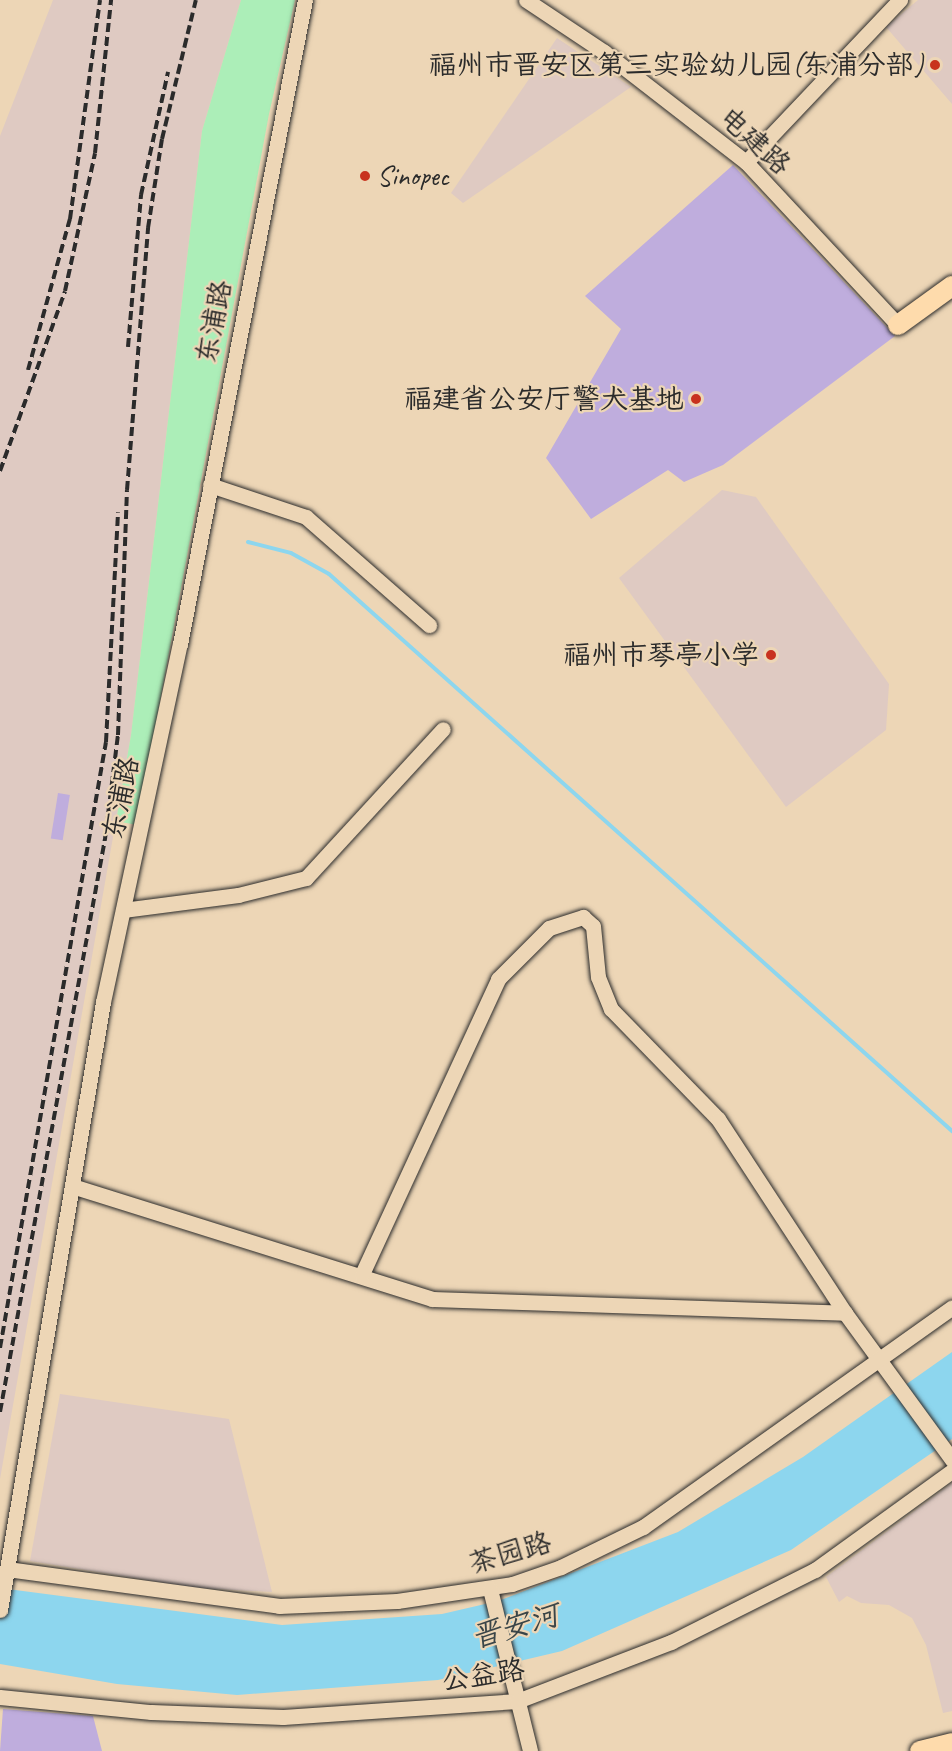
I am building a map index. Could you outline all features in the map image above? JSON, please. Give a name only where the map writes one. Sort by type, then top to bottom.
[{"type":"main road","points":[[898,325],[952,286]]},
{"type":"main road","points":[[920,1751],[952,1743]]},
{"type":"street","name":"东浦路","points":[[0,1610],[72,1186],[123,910],[210,485],[305,0]]},
{"type":"street","name":"电建路","points":[[526,0],[604,52],[746,162],[898,325]]},
{"type":"street","points":[[746,162],[900,0]]},
{"type":"street","points":[[210,485],[306,517],[429,625]]},
{"type":"street","points":[[123,910],[238,895],[306,878],[443,729]]},
{"type":"street","points":[[362,1274],[498,979],[536,938],[577,916],[593,926],[598,977],[611,1009],[718,1119],[845,1313],[947,1455]]},
{"type":"street","points":[[72,1186],[362,1274],[421,1296],[456,1301],[845,1313]]},
{"type":"street","name":"茶园路","points":[[7,1572],[279,1606],[397,1601],[490,1589],[561,1567],[643,1527],[952,1307]]},
{"type":"street","name":"公益路","points":[[0,1697],[250,1717],[517,1701],[671,1642],[815,1569],[952,1471]]},
{"type":"street","points":[[490,1589],[530,1751]]},
{"type":"shaded area","points":[[53,0],[241,0],[202,131],[131,735],[0,1479],[0,136]]},
{"type":"shaded area","name":"福州市晋安区第三实验幼儿园(东浦分部)","points":[[918,0],[952,0],[952,104],[886,27]]},
{"type":"shaded area","points":[[557,38],[631,87],[463,203],[451,193]]},
{"type":"shaded area","name":"福州市琴亭小学","points":[[722,490],[756,497],[889,684],[886,730],[786,807],[619,578]]},
{"type":"shaded area","points":[[60,1394],[229,1419],[272,1592],[196,1588],[30,1561]]},
{"type":"shaded area","points":[[952,1483],[952,1711],[943,1713],[926,1645],[912,1618],[889,1605],[861,1603],[847,1596],[839,1602],[826,1577]]},
{"type":"green space","points":[[241,0],[295,0],[269,114],[137,825],[116,821],[131,735],[202,131]]},
{"type":"water","name":"晋安河","points":[[952,1352],[952,1439],[791,1550],[562,1651],[438,1680],[237,1695],[117,1684],[0,1664],[0,1588],[282,1625],[442,1614],[498,1601],[678,1532],[803,1457]]},
{"type":"building","name":"福建省公安厅警犬基地","points":[[733,165],[895,336],[723,465],[684,482],[668,470],[591,519],[546,458],[621,329],[585,296]]},
{"type":"building","points":[[58,793],[70,795],[63,840],[51,838]]},
{"type":"building","points":[[3,1709],[93,1716],[102,1751],[0,1751]]},
{"type":"waterway","points":[[248,542],[291,553],[329,574],[952,1131]]},
{"type":"railway","points":[[28,370],[70,219],[100,0]]},
{"type":"railway","points":[[0,471],[65,291],[95,153],[111,0]]},
{"type":"railway","points":[[0,1412],[105,839],[118,735],[127,490],[148,228],[162,139],[196,0]]},
{"type":"railway","points":[[128,347],[141,195],[168,72]]},
{"type":"railway","points":[[0,1348],[106,742],[118,512]]},
{"type":"place","name":"福州市晋安区第三实验幼儿园(东浦分部)","points":[[935,65]]},
{"type":"place","name":"Sinopec","points":[[365,176]]},
{"type":"place","name":"福建省公安厅警犬基地","points":[[696,399]]},
{"type":"place","name":"福州市琴亭小学","points":[[771,655]]}]
